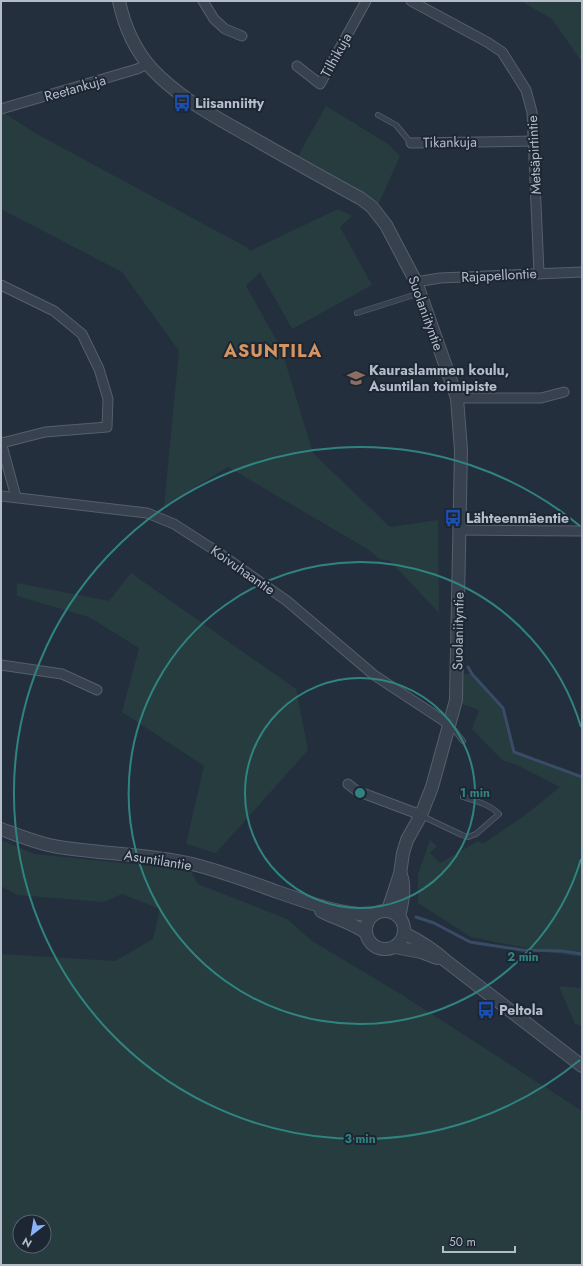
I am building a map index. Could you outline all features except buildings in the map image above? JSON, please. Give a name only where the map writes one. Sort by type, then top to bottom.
[{"type":"street","name":"Suolaniityntie","points":[[119,1],[122,16],[133,41],[148,64],[180,95],[214,116],[360,198],[372,207],[389,231],[418,288],[457,398],[461,450],[456,700],[432,787],[421,815],[407,840],[403,853],[400,874],[388,910]]},
{"type":"street","points":[[203,1],[214,19],[225,29],[242,36]]},
{"type":"street","name":"Tilhikuja","points":[[297,66],[320,84],[366,1]]},
{"type":"street","name":"Metsäpirtintie","points":[[411,1],[487,42],[502,52],[526,90],[532,112],[539,273]]},
{"type":"street","name":"Reetankuja","points":[[1,110],[137,69],[148,64]]},
{"type":"street","name":"Tikankuja","points":[[411,143],[534,141]]},
{"type":"street","name":"Rajapellontie","points":[[418,288],[440,278],[582,272]]},
{"type":"street","points":[[1,285],[54,312],[82,334],[99,369],[108,398],[107,427],[45,432],[2,442],[16,497]]},
{"type":"street","points":[[457,398],[541,398],[564,392]]},
{"type":"street","name":"Koivuhaantie","points":[[1,496],[147,513],[174,524],[219,553],[287,601],[374,675],[450,725]]},
{"type":"street","points":[[460,530],[582,532]]},
{"type":"street","points":[[1,665],[62,674],[97,690]]},
{"type":"street","points":[[348,784],[358,791],[421,815]]},
{"type":"street","name":"Asuntilantie","points":[[1,829],[22,838],[58,847],[159,858],[191,864],[225,873],[312,905],[342,912],[372,915]]},
{"type":"street","name":"Suolaniityntie","points":[[399,916],[403,890],[403,881],[400,874]]},
{"type":"street","name":"Asuntilantie","points":[[312,905],[334,918],[359,928],[366,933]]},
{"type":"street","points":[[395,947],[403,938],[404,933],[404,924],[399,916],[388,910],[382,910],[372,915],[367,923],[366,933],[370,942],[379,948],[384,949],[395,947],[421,952],[446,961]]},
{"type":"street","points":[[404,933],[435,950],[446,961],[582,1066]]},
{"type":"lane","name":"Tikankuja","points":[[378,115],[396,125],[411,143]]},
{"type":"lane","points":[[357,313],[418,288]]},
{"type":"lane","points":[[450,725],[463,741]]},
{"type":"lane","points":[[421,815],[468,837],[476,834],[499,814],[494,809],[482,802],[463,797]]},
{"type":"green space","points":[[521,1],[582,1],[582,62],[552,19]]},
{"type":"green space","points":[[326,106],[388,144],[400,156],[379,203],[298,156]]},
{"type":"green space","points":[[1,111],[35,133],[248,248],[250,251],[338,209],[352,216],[340,227],[372,285],[292,329],[260,272],[246,286],[281,348],[313,453],[390,527],[438,520],[439,613],[390,561],[379,559],[369,550],[228,467],[164,506],[179,351],[122,272],[1,209]]},
{"type":"green space","points":[[131,573],[296,689],[308,750],[216,853],[186,844],[204,766],[122,712],[139,648],[89,617],[17,596],[17,583],[109,601]]},
{"type":"green space","points":[[464,674],[472,674],[503,708],[514,752],[580,776],[582,774],[582,957],[547,952],[471,937],[418,903],[418,874],[430,840],[437,846],[430,853],[440,863],[478,841],[483,844],[524,816],[560,787],[519,766],[502,760],[472,729],[479,710],[462,704]]},
{"type":"green space","points":[[1,840],[34,854],[190,870],[198,884],[287,919],[312,941],[399,993],[582,1111],[582,1265],[1,1265],[1,954],[115,961],[153,939],[160,909],[122,894],[104,902],[17,895],[1,886]]},
{"type":"green space","points":[[559,986],[582,988],[582,1026],[575,1024]]},
{"type":"waterway","points":[[468,667],[472,674],[503,708],[514,752],[582,777]]},
{"type":"waterway","points":[[416,917],[434,923],[470,942],[522,950],[562,951],[582,954]]},
{"type":"place","name":"Liisanniitty","points":[[182,103]]},
{"type":"place","name":"Kauraslammen koulu, Asuntilan toimipiste","points":[[356,378]]},
{"type":"place","name":"Lähteenmäentie","points":[[453,518]]},
{"type":"place","name":"Peltola","points":[[486,1010]]},
{"type":"district","name":"ASUNTILA","points":[[273,351]]}]
